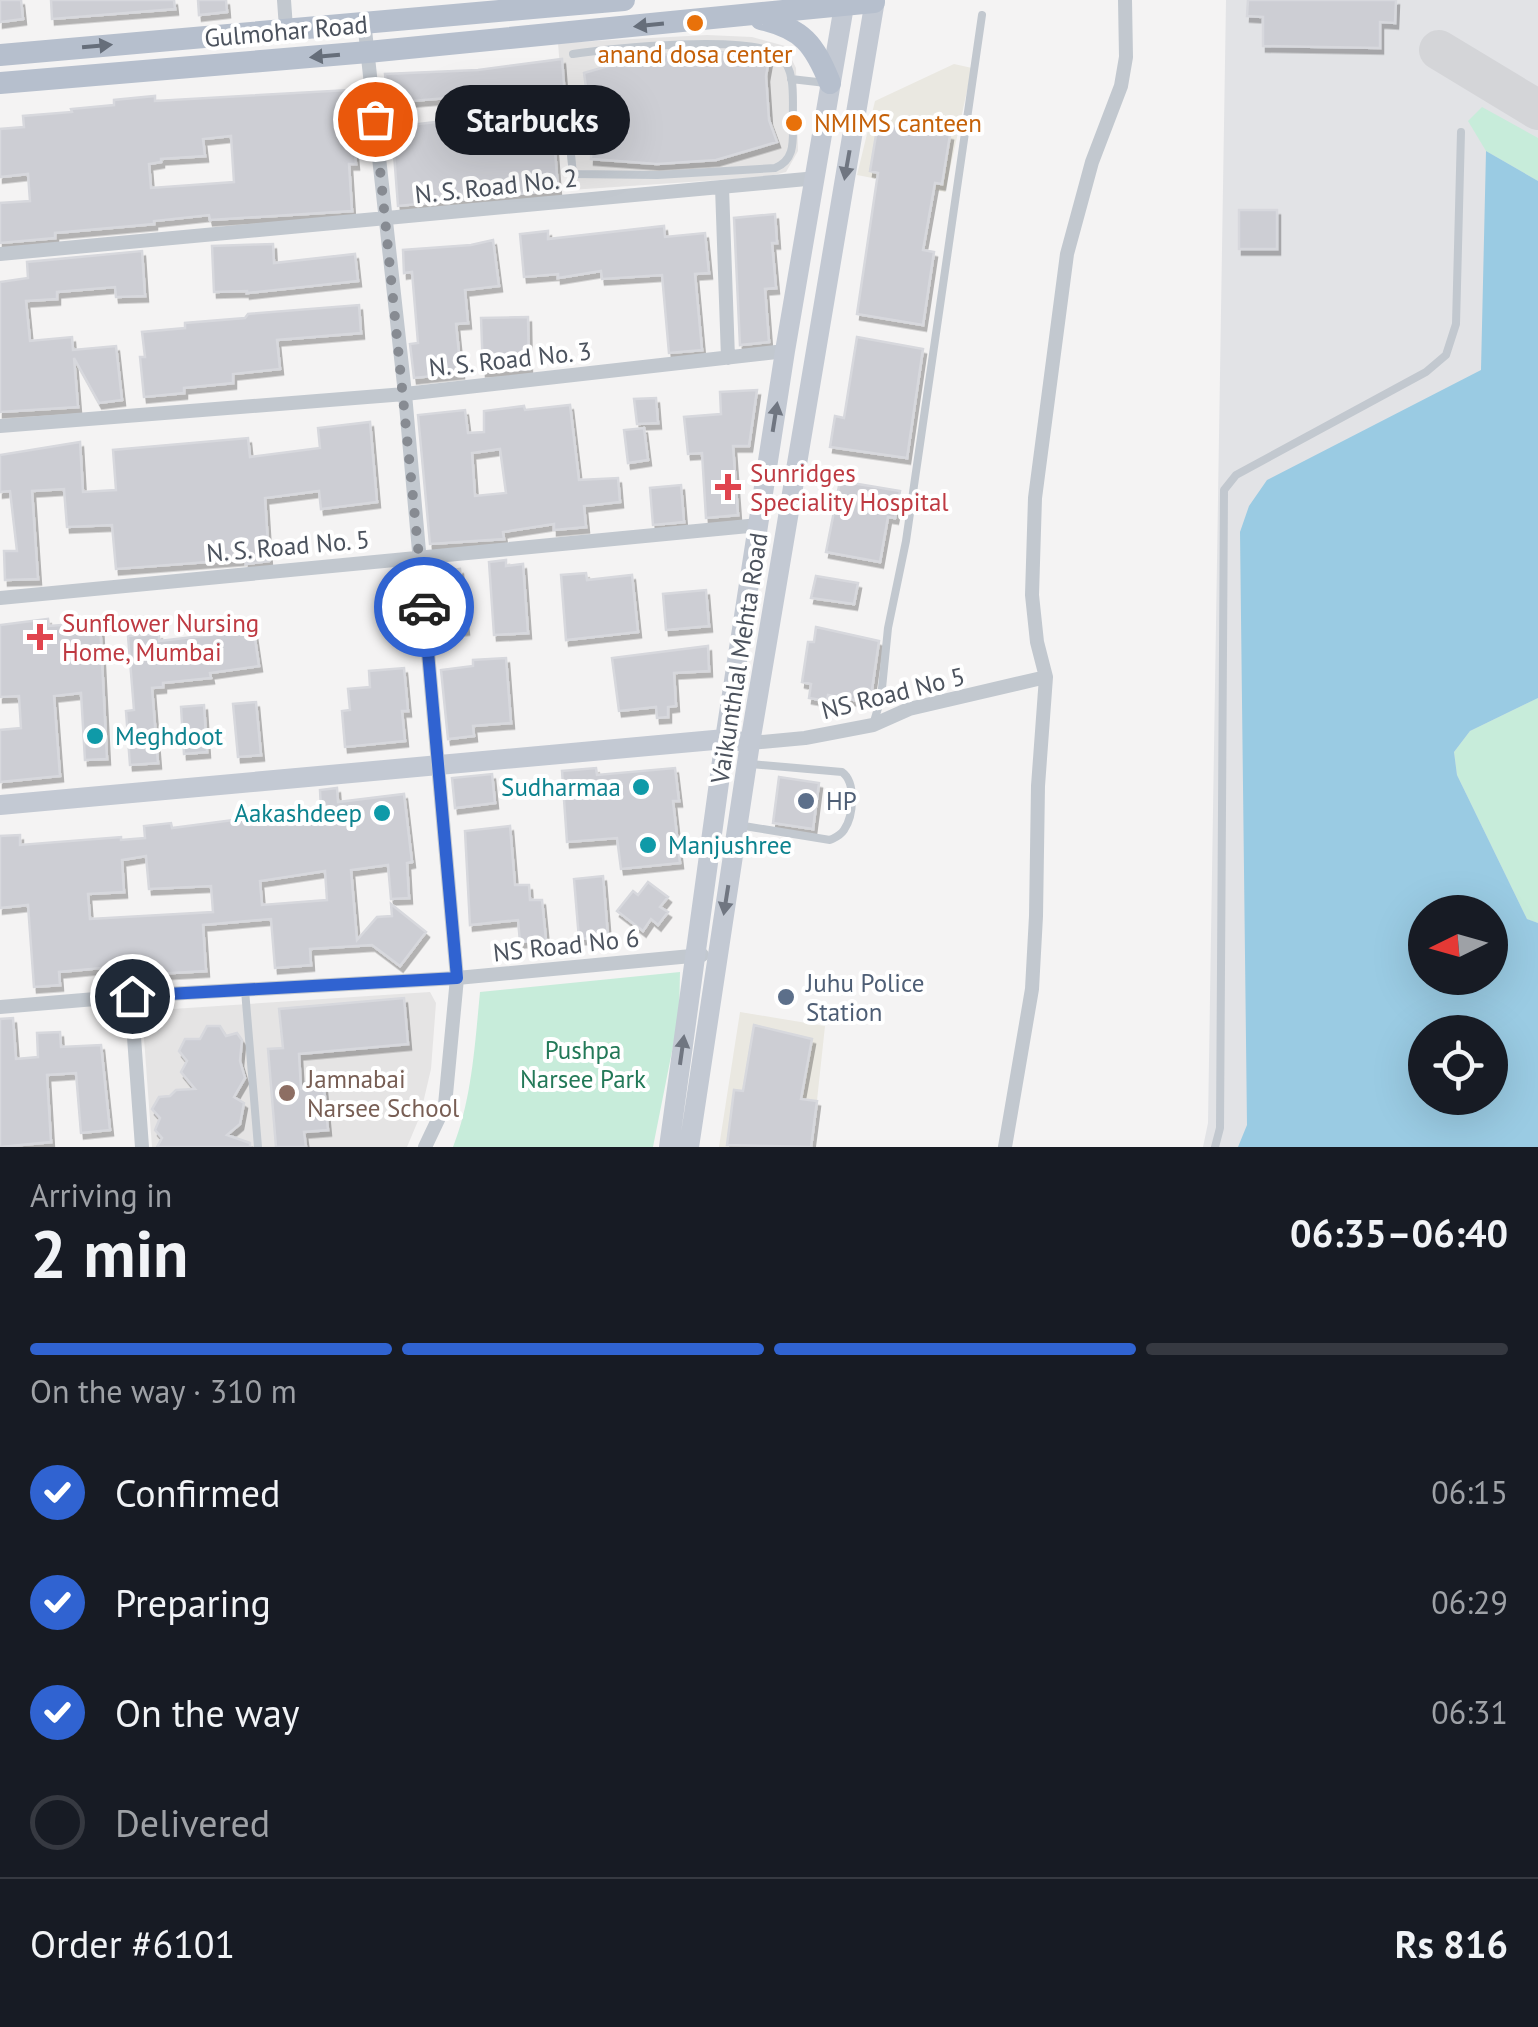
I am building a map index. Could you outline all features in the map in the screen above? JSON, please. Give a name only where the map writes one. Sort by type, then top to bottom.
[{"type":"main road","name":"Gulmohar Road","points":[[0,56],[624,0]]},
{"type":"main road","name":"Gulmohar Road","points":[[0,83],[529,36],[572,50],[746,15],[875,1]]},
{"type":"main road","name":"Vaikunthlal Mehta Road","points":[[689,1147],[748,753],[875,1]]},
{"type":"main road","name":"Vaikunthlal Mehta Road","points":[[668,1147],[785,352],[845,2]]},
{"type":"main road","points":[[526,8],[529,36]]},
{"type":"main road","points":[[746,15],[790,26],[808,40],[830,83]]},
{"type":"main road","points":[[0,805],[726,739],[748,753]]},
{"type":"street","points":[[284,0],[286,28]]},
{"type":"street","points":[[1005,1147],[1032,990],[1038,786],[1046,677],[1036,642],[1032,595],[1035,498],[1068,254],[1092,162],[1121,86],[1126,57],[1125,0]]},
{"type":"street","points":[[364,21],[405,394],[457,978],[445,1105],[425,1147]]},
{"type":"street","name":"N. S. Road No. 2","points":[[0,254],[722,187],[766,171],[817,178]]},
{"type":"street","points":[[722,187],[728,358]]},
{"type":"street","name":"N. S. Road No. 3","points":[[0,426],[405,394],[785,352]]},
{"type":"street","name":"N. S. Road No. 5","points":[[0,598],[759,526]]},
{"type":"street","name":"NS Road No 5","points":[[748,753],[873,725],[909,709],[1046,677]]},
{"type":"street","name":"NS Road No 6","points":[[0,1008],[132,996],[457,978],[696,954],[718,958]]},
{"type":"street","points":[[132,996],[142,1147]]},
{"type":"lane","points":[[873,725],[881,698],[888,628],[906,541],[982,15]]},
{"type":"lane","points":[[570,145],[574,174],[616,176],[766,171],[784,164],[793,150],[792,80],[778,54],[750,46],[572,50]]},
{"type":"lane","points":[[792,80],[830,83]]},
{"type":"lane","points":[[1216,1147],[1220,1128],[1224,490],[1236,475],[1426,372],[1446,354],[1456,324],[1462,132]]},
{"type":"lane","points":[[616,176],[618,197]]},
{"type":"lane","points":[[738,825],[830,840],[846,827],[853,784],[842,772],[748,753]]},
{"type":"lane","points":[[245,990],[258,1147]]},
{"type":"shaded area","points":[[1226,0],[1538,0],[1538,1147],[1203,1147],[1208,1123]]},
{"type":"shaded area","points":[[707,35],[752,37],[785,46],[796,68],[798,151],[786,172],[765,177],[570,190],[558,43]]},
{"type":"shaded area","points":[[954,64],[972,68],[945,192],[857,175],[875,101]]},
{"type":"shaded area","name":"Jamnabai Narsee School","points":[[430,992],[436,1003],[431,1069],[420,1116],[407,1147],[152,1147],[142,1011]]},
{"type":"shaded area","points":[[740,1012],[825,1026],[812,1147],[719,1147]]},
{"type":"green space","points":[[1482,107],[1538,138],[1538,181],[1486,151],[1468,121]]},
{"type":"green space","points":[[1538,698],[1538,923],[1527,919],[1457,775],[1454,752],[1470,731]]},
{"type":"green space","name":"Pushpa Narsee Park","points":[[680,972],[679,1016],[653,1147],[453,1147],[469,1090],[480,992]]},
{"type":"water","points":[[1486,151],[1538,181],[1538,698],[1470,731],[1454,752],[1457,775],[1527,919],[1538,923],[1538,1147],[1238,1147],[1247,1125],[1240,532],[1249,506],[1267,480],[1481,370]]},
{"type":"building","points":[[0,0],[21,0],[23,19],[0,22]]},
{"type":"building","points":[[51,0],[174,0],[175,9],[52,19]]},
{"type":"building","points":[[198,0],[226,0],[227,12],[199,15]]},
{"type":"building","points":[[1248,0],[1396,0],[1395,23],[1380,22],[1380,48],[1263,46],[1263,17],[1247,16]]},
{"type":"building","points":[[709,52],[769,59],[769,120],[777,142],[716,160],[657,164],[591,159],[592,132],[584,73],[642,56]]},
{"type":"building","points":[[562,59],[566,110],[552,111],[558,190],[398,206],[392,127],[445,121],[447,145],[518,138],[516,111],[460,114],[459,97],[387,103],[385,74],[478,70]]},
{"type":"building","points":[[349,90],[356,164],[349,164],[352,211],[210,220],[209,215],[0,243],[0,203],[30,201],[28,174],[0,177],[0,129],[24,127],[23,116],[114,105],[114,100],[155,96],[155,101]],"holes":[[[231,136],[234,182],[151,188],[149,164],[161,159],[205,156],[203,139]]]},
{"type":"building","points":[[878,123],[950,135],[942,184],[935,183],[923,250],[934,252],[923,325],[857,314],[878,173],[870,171]]},
{"type":"building","points":[[1239,210],[1277,210],[1277,249],[1239,249]]},
{"type":"building","points":[[775,214],[777,243],[772,243],[776,288],[765,289],[769,342],[740,345],[734,218]]},
{"type":"building","points":[[664,226],[665,237],[705,233],[709,273],[695,274],[702,350],[669,353],[662,275],[602,279],[601,271],[558,278],[558,274],[524,277],[520,234],[548,231],[548,239]]},
{"type":"building","points":[[493,240],[499,286],[465,290],[468,323],[456,324],[461,373],[414,378],[410,344],[418,343],[412,272],[404,273],[403,250]]},
{"type":"building","points":[[273,244],[274,263],[355,254],[358,281],[247,293],[214,292],[212,246]]},
{"type":"building","points":[[142,251],[145,296],[116,297],[115,287],[57,292],[57,299],[26,301],[30,341],[72,337],[73,350],[116,346],[122,400],[99,403],[74,358],[78,407],[0,412],[0,282],[28,278],[27,262]]},
{"type":"building","points":[[359,305],[361,333],[277,340],[280,369],[233,374],[233,383],[144,397],[142,332],[185,328],[185,323],[245,318],[248,314]]},
{"type":"building","points":[[528,317],[529,369],[483,371],[481,318]]},
{"type":"building","points":[[857,337],[923,349],[907,458],[830,447],[835,416],[844,418]]},
{"type":"building","points":[[757,390],[749,446],[733,446],[738,515],[706,518],[702,453],[688,454],[684,417],[721,414],[720,392]]},
{"type":"building","points":[[656,398],[658,423],[637,424],[634,399]]},
{"type":"building","points":[[570,405],[579,480],[618,478],[620,502],[584,506],[586,527],[554,530],[554,524],[503,532],[504,539],[430,544],[418,415],[465,410],[468,433],[484,432],[484,411],[524,406],[525,410]],"holes":[[[500,449],[506,493],[475,496],[472,453]]]},
{"type":"building","points":[[370,422],[377,502],[321,509],[319,491],[265,498],[269,561],[246,564],[246,559],[116,569],[112,525],[67,527],[64,489],[32,491],[38,579],[5,580],[4,551],[17,551],[10,491],[0,492],[0,455],[80,442],[83,492],[116,490],[113,450],[248,438],[250,457],[320,448],[318,428]]},
{"type":"building","points":[[644,428],[648,460],[628,463],[624,430]]},
{"type":"building","points":[[840,481],[900,491],[895,518],[888,517],[880,562],[826,552]]},
{"type":"building","points":[[681,485],[684,522],[653,525],[650,488]]},
{"type":"building","points":[[506,560],[506,566],[523,564],[528,633],[494,635],[489,562]]},
{"type":"building","points":[[460,569],[466,629],[445,631],[444,618],[435,612],[433,592],[443,586],[442,571]]},
{"type":"building","points":[[586,573],[587,580],[632,575],[638,632],[566,640],[561,575]]},
{"type":"building","points":[[816,576],[858,583],[854,604],[811,598]]},
{"type":"building","points":[[706,590],[709,626],[666,630],[663,594]]},
{"type":"building","points":[[48,619],[49,626],[100,622],[107,759],[85,760],[81,693],[54,696],[60,776],[0,782],[0,730],[21,728],[19,696],[0,697],[0,625]]},
{"type":"building","points":[[252,619],[259,666],[210,673],[211,678],[163,683],[163,687],[152,688],[158,763],[130,765],[126,711],[134,710],[128,636],[159,634],[159,641],[219,634],[218,624]]},
{"type":"building","points":[[816,627],[879,641],[870,703],[828,695],[827,701],[809,698],[811,684],[802,682],[808,642],[814,642]]},
{"type":"building","points":[[708,646],[709,671],[674,673],[676,706],[668,707],[668,717],[657,718],[656,707],[619,711],[612,658]]},
{"type":"building","points":[[506,658],[511,723],[473,726],[474,736],[448,739],[441,670],[473,666],[473,660]]},
{"type":"building","points":[[404,668],[408,711],[402,711],[405,741],[345,747],[342,711],[350,710],[348,689],[370,687],[369,671]]},
{"type":"building","points":[[256,702],[261,755],[238,757],[233,704]]},
{"type":"building","points":[[204,705],[207,752],[184,754],[181,707]]},
{"type":"building","points":[[596,768],[597,775],[675,768],[679,801],[673,801],[680,863],[621,869],[617,838],[567,842],[562,771]]},
{"type":"building","points":[[492,774],[495,803],[455,808],[452,778]]},
{"type":"building","points":[[779,777],[819,783],[813,829],[773,823]]},
{"type":"building","points":[[337,788],[338,802],[404,794],[412,862],[407,863],[409,898],[391,899],[388,865],[351,870],[357,940],[377,917],[392,916],[391,904],[426,932],[400,966],[372,945],[310,949],[311,965],[275,968],[271,919],[203,925],[206,971],[102,977],[101,968],[59,972],[60,985],[34,987],[28,905],[0,908],[0,836],[20,835],[20,845],[145,838],[144,826],[171,823],[172,828],[249,815],[321,809],[320,790]],"holes":[[[146,856],[149,889],[211,886],[213,912],[90,919],[88,894],[124,892],[122,860]],[[325,871],[327,900],[262,905],[260,881]]]},
{"type":"building","points":[[510,826],[515,885],[529,885],[530,900],[542,900],[546,940],[520,942],[518,920],[470,925],[465,831]]},
{"type":"building","points":[[603,876],[608,937],[579,939],[574,879]]},
{"type":"building","points":[[648,882],[668,897],[660,907],[668,912],[658,925],[651,919],[643,931],[617,911],[633,891],[638,895]]},
{"type":"building","name":"Jamnabai Narsee School","points":[[404,998],[408,1044],[299,1054],[301,1089],[324,1087],[328,1130],[304,1132],[306,1147],[276,1147],[268,1049],[283,1048],[279,1009]]},
{"type":"building","points":[[13,1018],[16,1059],[38,1057],[37,1033],[60,1032],[61,1047],[101,1045],[110,1130],[81,1133],[76,1073],[47,1075],[51,1142],[0,1147],[0,1019]]},
{"type":"building","points":[[754,1025],[812,1039],[801,1099],[817,1101],[811,1147],[727,1145],[734,1090],[743,1091]]},
{"type":"building","points":[[207,1026],[220,1026],[226,1036],[237,1033],[242,1040],[240,1061],[245,1078],[234,1097],[244,1103],[240,1124],[227,1135],[250,1143],[250,1147],[157,1147],[162,1138],[155,1130],[160,1118],[152,1109],[159,1097],[170,1096],[176,1090],[195,1089],[181,1072],[187,1061],[179,1051],[185,1039],[200,1039]]},
{"type":"taxiway","points":[[1439,50],[1538,110]]},
{"type":"way so far","points":[[375,119],[424,607]]},
{"type":"place","name":"anand dosa center","points":[[695,23]]},
{"type":"place","name":"Starbucks","points":[[375,119]]},
{"type":"place","name":"NMIMS canteen","points":[[794,123]]},
{"type":"place","name":"Sunridges Speciality Hospital","points":[[728,487]]},
{"type":"place","name":"Sunflower Nursing Home, Mumbai","points":[[40,637]]},
{"type":"place","name":"Meghdoot","points":[[95,736]]},
{"type":"place","name":"Sudharmaa","points":[[641,787]]},
{"type":"place","name":"HP","points":[[806,801]]},
{"type":"place","name":"Aakashdeep","points":[[382,813]]},
{"type":"place","name":"Manjushree","points":[[648,845]]},
{"type":"place","name":"Juhu Police Station","points":[[786,997]]},
{"type":"place","name":"Jamnabai Narsee School","points":[[287,1093]]},
{"type":"route","points":[[132,996],[457,978],[424,607]]}]
